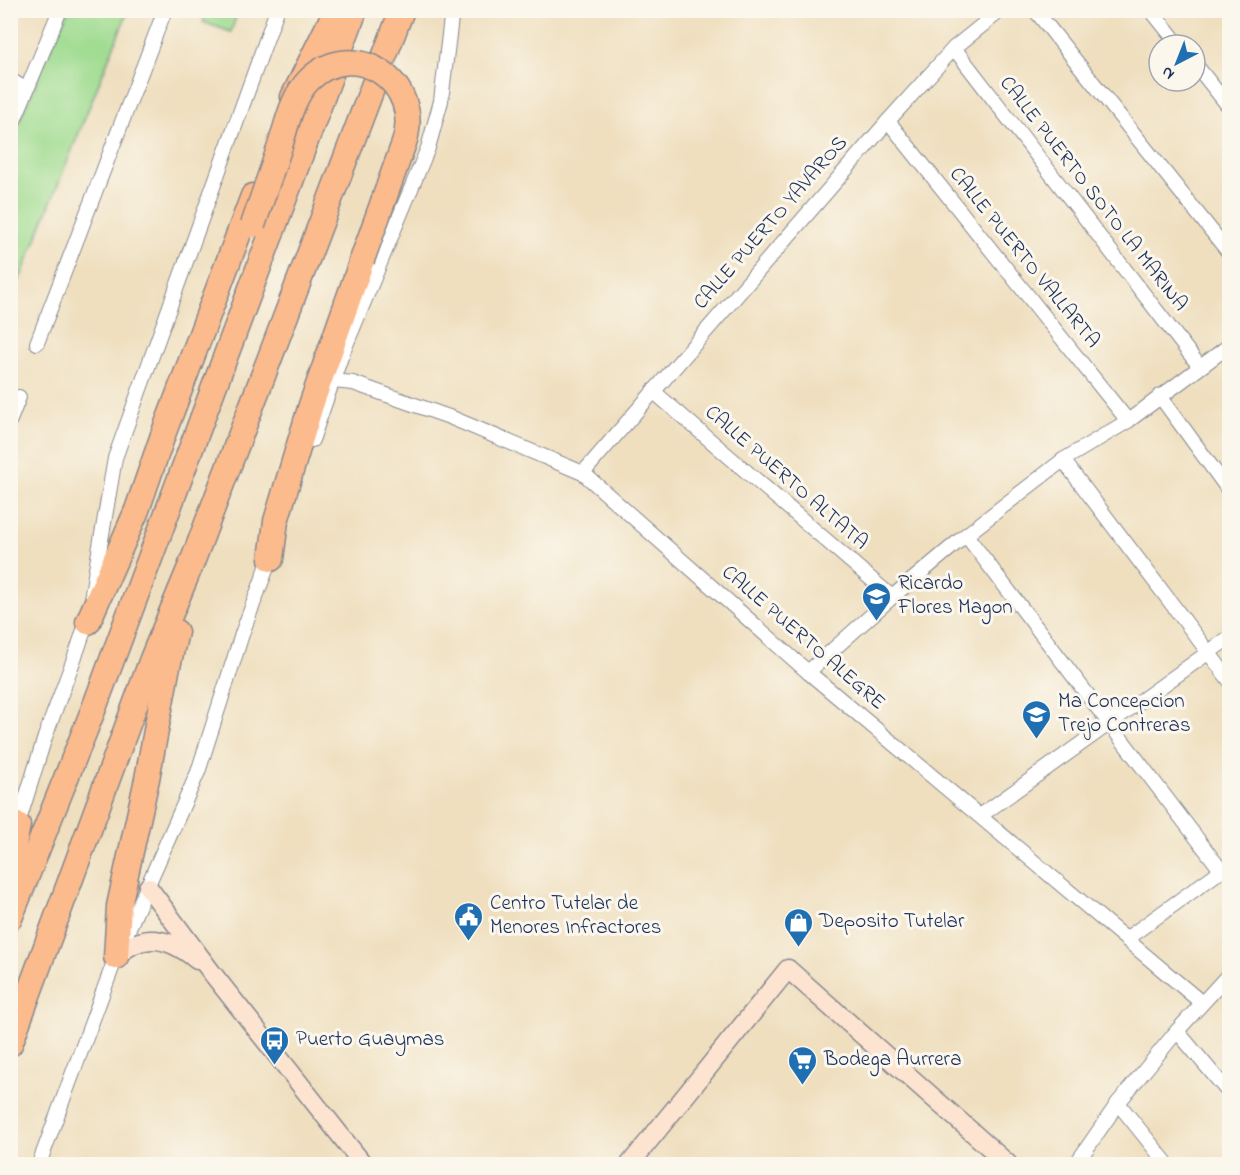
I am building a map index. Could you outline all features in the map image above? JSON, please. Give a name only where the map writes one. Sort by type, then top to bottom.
[{"type":"highway","points":[[88,622],[137,510],[266,161],[301,79],[336,10]]},
{"type":"highway","points":[[10,918],[93,708],[356,10]]},
{"type":"highway","points":[[10,1044],[152,659],[193,560],[402,10]]},
{"type":"highway","points":[[137,510],[173,450],[292,109],[304,85],[319,72],[337,64],[366,65],[384,74],[398,87],[406,105],[409,124],[311,405],[276,521],[271,559]]},
{"type":"highway","points":[[165,519],[173,450]]},
{"type":"highway","points":[[116,957],[119,906],[147,779],[166,671],[193,560]]},
{"type":"highway","points":[[10,866],[14,835]]},
{"type":"street","points":[[10,130],[60,10]]},
{"type":"street","points":[[38,343],[165,10]]},
{"type":"street","points":[[14,835],[45,737],[88,622],[115,458],[277,10]]},
{"type":"street","points":[[39,1164],[116,957],[198,772],[243,631],[271,559],[341,357],[428,148],[441,101],[452,10]]},
{"type":"street","name":"CALLE PUERTO YAVAROS","points":[[583,473],[888,121],[954,48],[1001,10]]},
{"type":"street","points":[[1035,10],[1230,254]]},
{"type":"street","points":[[1151,10],[1169,33]]},
{"type":"street","name":"CALLE PUERTO SOTO LA MARINA","points":[[954,48],[1200,367]]},
{"type":"street","points":[[1207,79],[1230,108]]},
{"type":"street","points":[[10,80],[27,90]]},
{"type":"street","name":"CALLE PUERTO VALLARTA","points":[[888,121],[1128,421]]},
{"type":"street","points":[[808,672],[966,535],[1063,460],[1128,421],[1230,345]]},
{"type":"street","name":"CALLE PUERTO ALEGRE","points":[[333,381],[353,384],[452,418],[583,473],[808,672],[1202,1004]]},
{"type":"street","name":"CALLE PUERTO ALTATA","points":[[653,391],[892,597]]},
{"type":"street","points":[[1160,396],[1230,492]]},
{"type":"street","points":[[10,420],[19,397]]},
{"type":"street","points":[[1063,460],[1230,681]]},
{"type":"street","points":[[966,535],[1109,724],[1225,867],[1126,939]]},
{"type":"street","points":[[980,816],[1230,637]]},
{"type":"street","points":[[148,887],[212,973],[363,1164]]},
{"type":"street","points":[[116,957],[128,947],[152,939],[178,946],[212,973]]},
{"type":"street","points":[[630,1164],[788,969],[1008,1164]]},
{"type":"street","points":[[1076,1164],[1118,1103],[1177,1031],[1230,974]]},
{"type":"street","points":[[1177,1031],[1230,1094]]},
{"type":"street","points":[[1118,1103],[1167,1164]]},
{"type":"green space","points":[[68,11],[128,11],[11,301],[11,139]]},
{"type":"green space","points":[[207,11],[238,11],[231,32],[203,22]]},
{"type":"place","name":"Ricardo Flores Magon","points":[[877,622]]},
{"type":"place","name":"Ma Concepcion Trejo Contreras","points":[[1037,740]]},
{"type":"place","name":"Centro Tutelar de Menores Infractores","points":[[469,942]]},
{"type":"place","name":"Deposito Tutelar","points":[[798,948]]},
{"type":"place","name":"Puerto Guaymas","points":[[275,1066]]},
{"type":"place","name":"Bodega Aurrera","points":[[803,1086]]}]
